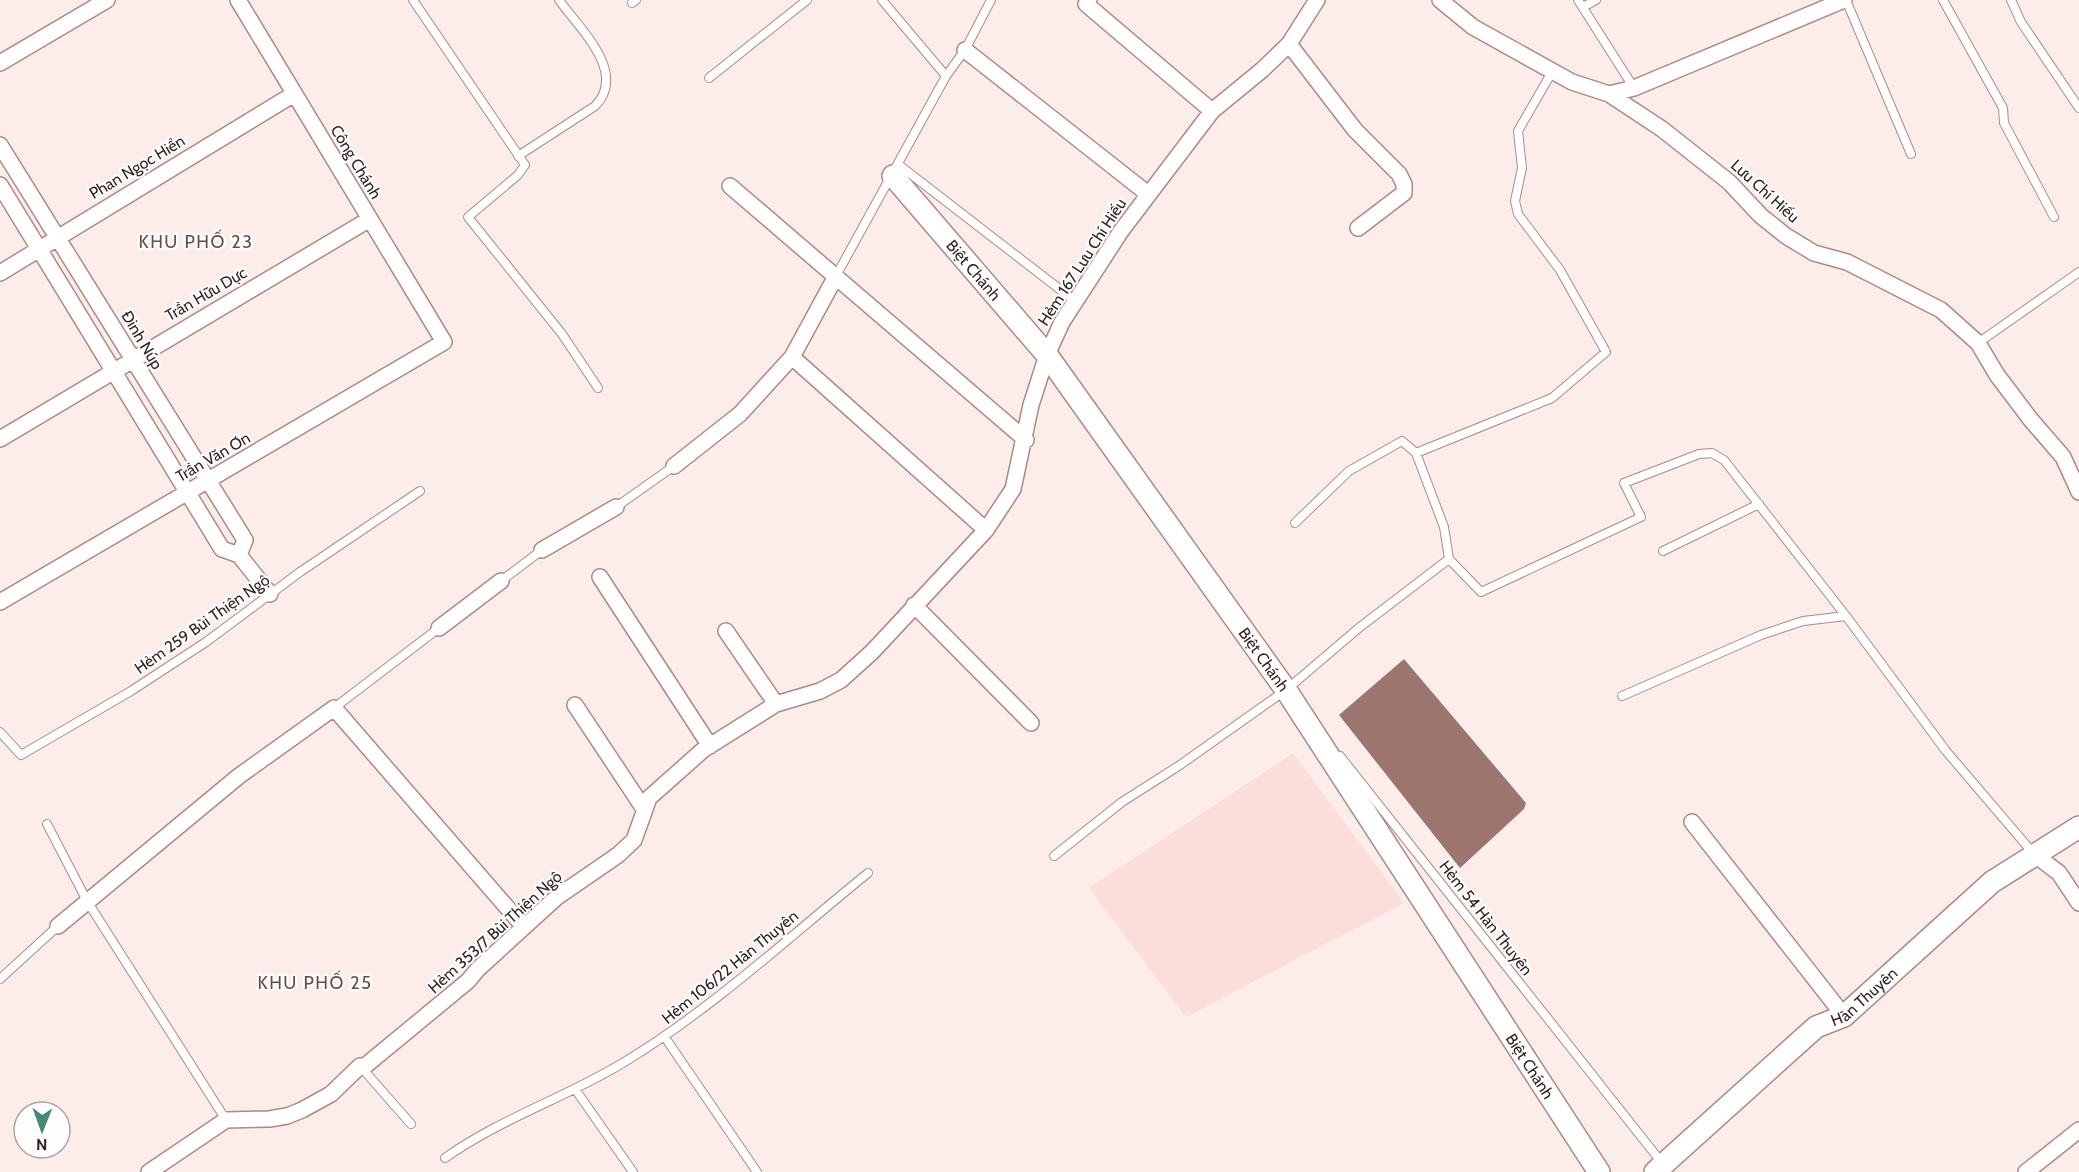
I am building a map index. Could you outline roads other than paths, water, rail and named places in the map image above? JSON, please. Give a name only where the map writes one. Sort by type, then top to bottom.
[{"type":"street","points":[[0,63],[107,0]]},
{"type":"street","name":"Công Chánh","points":[[238,0],[444,342]]},
{"type":"street","points":[[1089,0],[1086,4],[1212,111]]},
{"type":"street","name":"Hẻm 167 Lưu Chí Hiếu","points":[[914,605],[986,530],[1013,489],[1026,440],[1031,405],[1047,355],[1062,322],[1120,231],[1212,111],[1289,44],[1317,0]]},
{"type":"street","name":"Lưu Chí Hiếu","points":[[1440,0],[1473,27],[1552,72],[1572,82],[1610,94],[1697,155],[1786,236],[1814,253],[1847,261],[1941,310],[1978,343],[1997,375],[2063,458],[2079,492]]},
{"type":"street","points":[[1610,94],[1634,88],[1845,0]]},
{"type":"street","points":[[1289,44],[1355,130],[1399,174],[1404,184],[1404,193],[1358,228]]},
{"type":"street","points":[[964,50],[1148,194]]},
{"type":"street","name":"Phan Ngọc Hiển","points":[[0,273],[294,94]]},
{"type":"street","name":"Đinh Núp","points":[[0,145],[245,540],[239,555]]},
{"type":"street","name":"Biệt Chánh","points":[[896,170],[1047,355],[1286,690],[1599,1172]]},
{"type":"street","points":[[0,184],[222,549],[239,555],[270,594]]},
{"type":"street","points":[[730,186],[1026,440]]},
{"type":"street","name":"Trần Hữu Dực","points":[[0,439],[114,371],[131,358],[370,219]]},
{"type":"street","points":[[674,466],[740,414],[792,357],[836,276]]},
{"type":"street","name":"Trần Văn Ơn","points":[[0,602],[444,342]]},
{"type":"street","points":[[792,357],[986,530]]},
{"type":"street","points":[[542,550],[616,507]]},
{"type":"street","points":[[600,577],[711,746]]},
{"type":"street","points":[[439,628],[501,581]]},
{"type":"street","points":[[914,605],[1031,723]]},
{"type":"street","name":"Hẻm 353/7 Bùi Thiện Ngộ","points":[[226,1120],[287,1116],[331,1094],[360,1066],[380,1054],[468,981],[556,897],[618,855],[634,840],[640,830],[644,809],[649,798],[659,788],[711,746],[776,704],[820,691],[842,680],[873,652],[914,605]]},
{"type":"street","points":[[726,631],[776,704]]},
{"type":"street","points":[[575,705],[644,809]]},
{"type":"street","points":[[58,926],[239,776],[334,708],[524,927]]},
{"type":"street","points":[[1692,822],[1844,1016]]},
{"type":"street","name":"Hàn Thuyên","points":[[1662,1170],[1816,1027],[1844,1016],[1992,882],[2079,827]]},
{"type":"street","points":[[2034,854],[2059,873],[2079,903]]},
{"type":"street","points":[[149,1172],[226,1120]]},
{"type":"street","points":[[2026,1172],[2079,1130]]},
{"type":"lane","points":[[413,0],[525,165],[518,175],[468,217],[562,334],[598,388]]},
{"type":"lane","points":[[518,156],[594,106],[604,96],[608,84],[606,67],[559,0]]},
{"type":"lane","points":[[709,78],[807,0]]},
{"type":"lane","points":[[882,0],[946,76]]},
{"type":"lane","points":[[836,276],[946,76],[964,50],[991,0]]},
{"type":"lane","points":[[1596,0],[1580,4],[1634,88]]},
{"type":"lane","points":[[1845,0],[1911,154]]},
{"type":"lane","points":[[1943,0],[2003,108],[2004,123],[2054,217]]},
{"type":"lane","points":[[2011,0],[2021,22],[2079,108]]},
{"type":"lane","points":[[1416,453],[1552,398],[1606,352],[1560,270],[1518,214],[1515,201],[1522,168],[1518,131],[1552,72]]},
{"type":"lane","points":[[896,170],[1075,301]]},
{"type":"lane","points":[[1978,343],[2079,272]]},
{"type":"lane","points":[[1295,523],[1349,471],[1402,441],[1416,453],[1444,526],[1449,559],[1480,592],[1641,517],[1624,483],[1699,454],[1712,453],[1724,460],[1846,616],[1946,751],[2034,854]]},
{"type":"lane","points":[[616,507],[674,466]]},
{"type":"lane","name":"Hẻm 259 Bùi Thiện Ngộ","points":[[0,732],[21,755],[131,691],[206,642],[270,594],[420,491]]},
{"type":"lane","points":[[1663,551],[1759,504]]},
{"type":"lane","points":[[501,581],[542,550]]},
{"type":"lane","points":[[1054,856],[1122,802],[1180,765],[1286,690],[1360,627],[1449,559]]},
{"type":"lane","points":[[1622,696],[1761,635],[1803,621],[1846,616]]},
{"type":"lane","points":[[334,708],[439,628]]},
{"type":"lane","name":"Hẻm 54 Hàn Thuyên","points":[[1286,690],[1662,1170]]},
{"type":"lane","points":[[46,824],[87,901],[226,1120]]},
{"type":"lane","name":"Hẻm 106/22 Hàn Thuyên","points":[[445,1158],[497,1126],[625,1062],[664,1036],[716,999],[868,873]]},
{"type":"lane","points":[[0,979],[58,926]]},
{"type":"lane","points":[[664,1036],[757,1172]]},
{"type":"lane","points":[[360,1066],[411,1124]]},
{"type":"lane","points":[[575,1089],[633,1172]]},
{"type":"district","name":"KHU PHỐ 23","points":[[196,242]]},
{"type":"district","name":"KHU PHỐ 25","points":[[315,983]]}]
